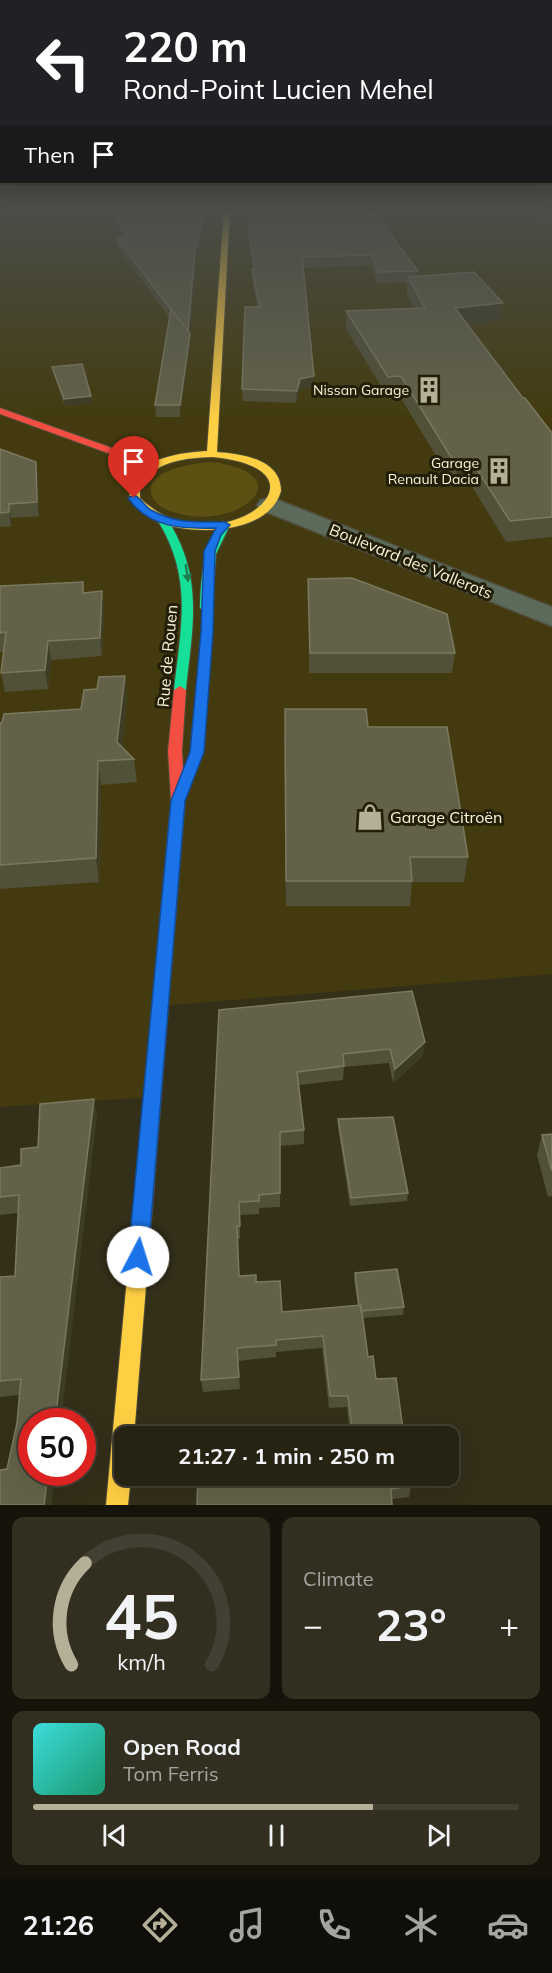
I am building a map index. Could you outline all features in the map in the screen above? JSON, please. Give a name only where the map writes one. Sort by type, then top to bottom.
[{"type":"main road","points":[[212,454],[223,279]]},
{"type":"main road","points":[[0,411],[153,466]]},
{"type":"main road","points":[[212,454],[248,460],[271,475],[276,484],[276,495],[270,505],[243,520],[225,525],[182,526],[163,521],[142,509],[134,498],[133,487],[140,476],[153,466],[170,459],[212,454]]},
{"type":"main road","name":"Rue de Rouen","points":[[117,1505],[178,801],[175,751],[189,595],[188,573],[182,550],[163,521]]},
{"type":"main road","points":[[206,622],[210,551],[216,534],[225,525]]},
{"type":"main road","name":"Rue de Rouen","points":[[178,801],[190,771]]},
{"type":"street","name":"Boulevard des Vallerots","points":[[270,505],[552,617]]},
{"type":"shaded area","points":[[0,279],[552,279],[552,974],[160,1006],[152,1097],[0,1107]]},
{"type":"shaded area","points":[[211,462],[238,468],[254,477],[258,487],[254,498],[242,507],[225,514],[203,517],[173,512],[161,506],[153,498],[151,488],[154,481],[161,475],[182,466]]},
{"type":"building","points":[[148,279],[193,279],[188,332]]},
{"type":"building","points":[[254,279],[304,279],[314,376],[300,379],[297,391],[242,389],[245,307],[260,307]]},
{"type":"building","points":[[409,279],[481,279],[503,303],[455,308],[552,433],[552,517],[510,521],[474,465],[457,467],[401,376],[388,377],[346,311],[425,308]]},
{"type":"building","points":[[171,309],[190,334],[180,405],[155,405]]},
{"type":"building","points":[[82,364],[91,396],[64,399],[52,367]]},
{"type":"building","points":[[0,449],[36,462],[37,502],[9,504],[9,512],[0,513]]},
{"type":"building","points":[[352,578],[447,614],[455,653],[310,653],[308,579]]},
{"type":"building","points":[[83,582],[83,593],[102,591],[100,638],[48,641],[45,670],[1,673],[6,632],[0,633],[0,586]]},
{"type":"building","points":[[125,676],[117,742],[134,759],[98,761],[96,858],[0,865],[0,723],[2,723],[4,714],[81,709],[84,690],[97,689],[99,677]]},
{"type":"building","name":"Garage Citroën","points":[[285,709],[366,709],[368,727],[447,727],[468,857],[410,857],[412,881],[286,881]]},
{"type":"building","points":[[412,991],[425,1042],[395,1069],[390,1049],[343,1054],[344,1066],[297,1072],[304,1130],[280,1132],[280,1193],[259,1195],[259,1201],[239,1202],[240,1226],[237,1226],[239,1276],[256,1275],[256,1282],[280,1281],[282,1312],[361,1305],[368,1357],[373,1356],[376,1379],[396,1378],[403,1426],[352,1426],[348,1396],[330,1396],[323,1336],[276,1340],[276,1345],[237,1348],[239,1377],[201,1380],[219,1010]]},
{"type":"building","points":[[94,1099],[57,1408],[18,1408],[21,1379],[0,1381],[0,1277],[15,1276],[19,1195],[0,1197],[0,1168],[21,1165],[21,1149],[38,1147],[40,1104]]},
{"type":"building","points":[[393,1117],[408,1193],[351,1198],[338,1119]]},
{"type":"building","points":[[552,1134],[552,1171],[542,1135]]},
{"type":"building","points":[[397,1269],[404,1307],[361,1311],[355,1273]]},
{"type":"building","points":[[18,1412],[18,1486],[46,1486],[44,1505],[0,1505],[0,1470],[7,1469]]},
{"type":"building","points":[[198,1486],[411,1486],[391,1489],[392,1505],[197,1505]]},
{"type":"traffic: fast","points":[[163,521],[175,540],[183,560],[187,581],[187,624],[180,690]]},
{"type":"traffic: fast","points":[[206,608],[207,575],[211,554],[225,525]]},
{"type":"traffic: slow","points":[[212,454],[223,279]]},
{"type":"traffic: slow","points":[[212,454],[249,460],[266,469],[276,487],[273,499],[262,511],[231,525],[195,528],[161,519],[147,511],[135,499],[135,484],[150,468],[169,459],[212,454]]},
{"type":"traffic: slow","points":[[117,1505],[161,997]]},
{"type":"traffic: jam","points":[[0,411],[153,466]]},
{"type":"traffic: jam","points":[[161,997],[178,801],[175,751],[180,690]]},
{"type":"place","name":"Nissan Garage","points":[[429,390]]},
{"type":"place","name":"Garage Renault Dacia","points":[[499,471]]},
{"type":"place","name":"Garage Citroën","points":[[370,817]]},
{"type":"route","points":[[134,498],[142,509],[163,521],[182,526],[225,525],[216,534],[210,551],[207,632],[197,752],[178,801],[138,1257]]}]
